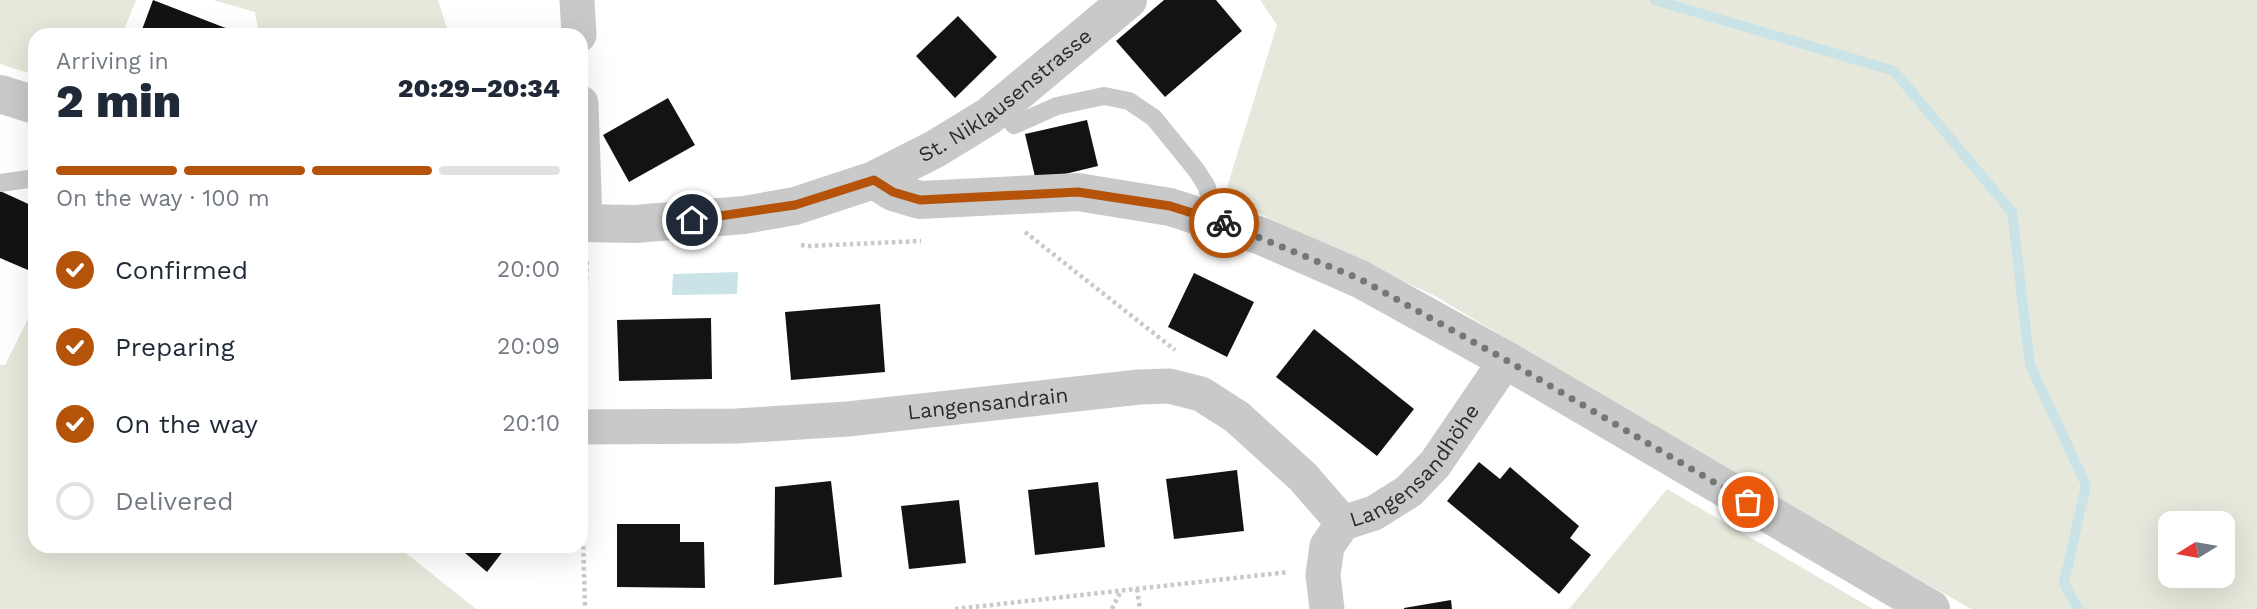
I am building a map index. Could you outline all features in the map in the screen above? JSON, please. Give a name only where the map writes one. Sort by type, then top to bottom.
[{"type":"street","points":[[577,0],[579,28]]},
{"type":"street","name":"St. Niklausenstrasse","points":[[588,231],[635,224],[744,215],[795,205],[874,180],[935,149],[989,116],[1128,0]]},
{"type":"street","points":[[0,94],[28,104]]},
{"type":"street","points":[[874,180],[893,192],[920,200],[1078,192],[1170,206],[1261,236],[1360,279],[1506,360],[1931,609]]},
{"type":"street","name":"Langensandhöhe","points":[[1327,609],[1323,575],[1327,546],[1343,523],[1374,513],[1409,491],[1435,464],[1506,360]]},
{"type":"street","name":"Langensandrain","points":[[588,427],[736,426],[810,421],[1169,386],[1201,394],[1237,417],[1303,477],[1343,523]]},
{"type":"lane","points":[[999,107],[1014,125],[1057,106],[1104,96],[1129,101],[1154,118],[1197,171],[1207,187],[1214,219]]},
{"type":"lane","points":[[0,183],[28,179]]},
{"type":"path","points":[[1016,227],[1180,355]]},
{"type":"path","points":[[796,244],[809,246],[927,240]]},
{"type":"path","points":[[583,553],[584,609]]},
{"type":"path","points":[[955,609],[1010,606],[1292,572]]},
{"type":"path","points":[[1137,589],[1140,609]]},
{"type":"path","points":[[1112,609],[1121,591]]},
{"type":"shaded area","points":[[0,0],[136,0],[125,28],[28,28],[28,73],[0,64]]},
{"type":"shaded area","points":[[213,0],[438,0],[447,28],[258,28],[255,12]]},
{"type":"shaded area","points":[[1260,0],[2257,0],[2257,609],[1971,609],[1696,452],[1435,296],[1224,197],[1277,25]]},
{"type":"shaded area","points":[[28,319],[28,553],[406,553],[476,609],[0,609],[0,365],[5,365]]},
{"type":"shaded area","points":[[1667,489],[1873,609],[1569,609]]},
{"type":"water","points":[[738,272],[737,294],[672,295],[673,274]]},
{"type":"building","points":[[153,0],[226,28],[143,28]]},
{"type":"building","points":[[1164,0],[1216,0],[1242,31],[1165,97],[1116,41]]},
{"type":"building","points":[[958,16],[997,57],[955,98],[916,56]]},
{"type":"building","points":[[668,98],[695,145],[629,182],[603,135]]},
{"type":"building","points":[[1087,120],[1098,166],[1036,181],[1025,134]]},
{"type":"building","points":[[0,191],[28,204],[28,270],[0,258]]},
{"type":"building","points":[[1194,273],[1254,302],[1227,357],[1168,327]]},
{"type":"building","points":[[880,304],[885,372],[791,380],[785,312]]},
{"type":"building","points":[[711,318],[712,379],[619,381],[617,320]]},
{"type":"building","points":[[1314,329],[1414,409],[1377,456],[1276,377]]},
{"type":"building","points":[[1479,462],[1500,479],[1510,467],[1579,526],[1570,538],[1591,555],[1559,594],[1447,501]]},
{"type":"building","points":[[1237,470],[1244,531],[1174,539],[1166,479]]},
{"type":"building","points":[[831,481],[842,577],[774,585],[775,487]]},
{"type":"building","points":[[1098,482],[1105,547],[1035,555],[1028,490]]},
{"type":"building","points":[[959,500],[966,563],[909,569],[901,506]]},
{"type":"building","points":[[617,524],[680,524],[680,542],[704,542],[705,588],[617,587]]},
{"type":"building","points":[[465,553],[502,553],[487,572]]},
{"type":"building","points":[[1451,600],[1452,609],[1404,609],[1404,608]]},
{"type":"waterway","points":[[1655,0],[1894,71],[2012,212],[2030,365],[2086,485],[2064,583],[2078,609]]},
{"type":"way so far","points":[[1224,223],[1360,279],[1506,360],[1748,502]]},
{"type":"route","points":[[692,220],[744,215],[795,205],[874,180],[893,192],[920,200],[1078,192],[1170,206],[1224,223]]}]
